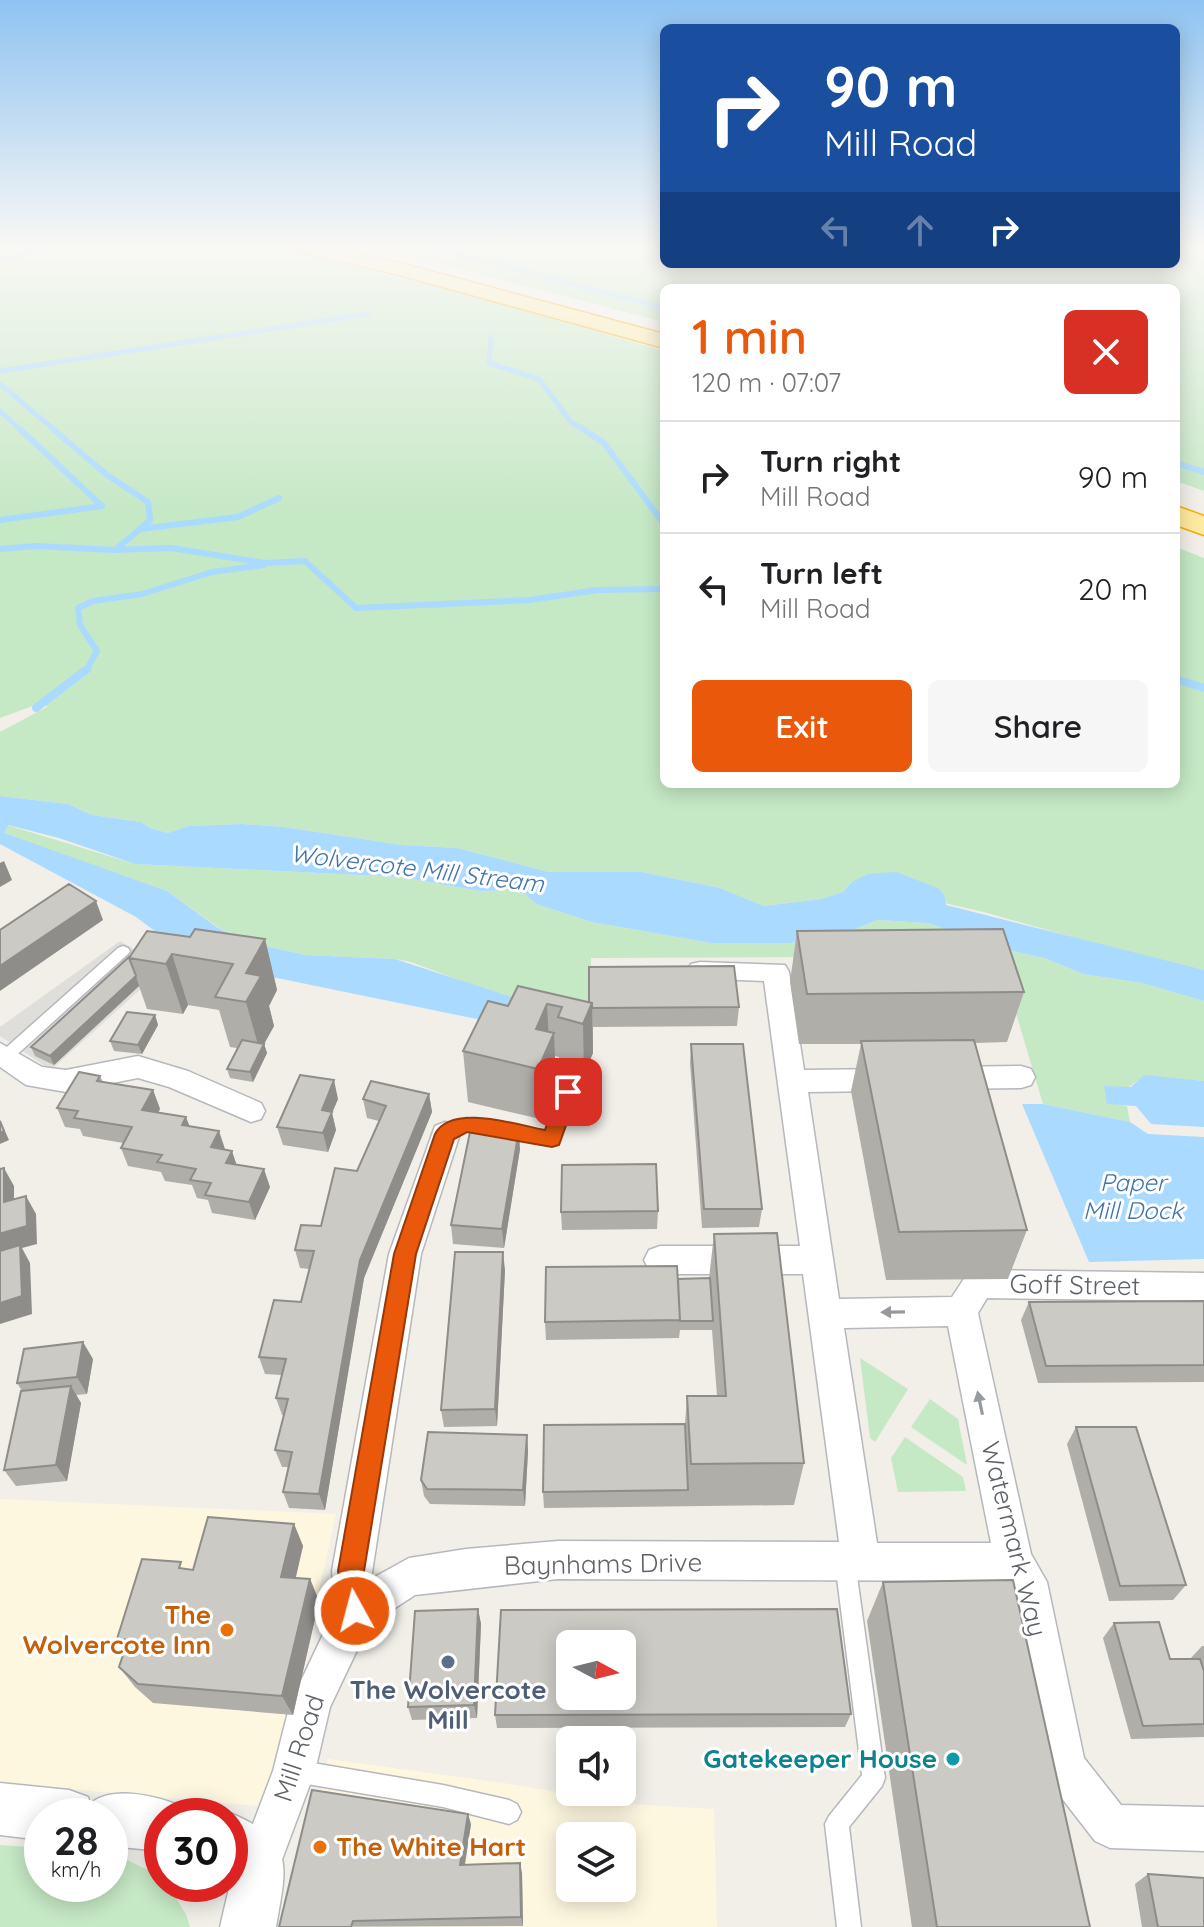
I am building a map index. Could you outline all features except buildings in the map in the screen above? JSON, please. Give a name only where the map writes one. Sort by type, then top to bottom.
[{"type":"highway","points":[[1180,494],[1204,502]]},
{"type":"highway","points":[[1180,517],[1204,526]]},
{"type":"street","points":[[671,971],[776,972],[825,1314],[853,1562]]},
{"type":"street","points":[[3,1055],[36,1077],[66,1081],[138,1067],[178,1079],[251,1111]]},
{"type":"street","points":[[792,1081],[1021,1077]]},
{"type":"street","points":[[355,1611],[351,1571],[405,1254],[445,1134]]},
{"type":"street","points":[[660,1260],[817,1260]]},
{"type":"street","name":"Goff Street","points":[[961,1311],[978,1284],[1204,1287]]},
{"type":"street","points":[[825,1314],[961,1311]]},
{"type":"street","name":"Watermark Way","points":[[961,1311],[1014,1562],[1028,1582],[1065,1768],[1110,1826],[1204,1829]]},
{"type":"street","name":"Baynhams Drive","points":[[355,1611],[409,1577],[466,1568],[558,1560],[1014,1562]]},
{"type":"street","name":"Mill Road","points":[[248,1846],[294,1771],[310,1704],[355,1611]]},
{"type":"street","points":[[0,1809],[24,1811]]},
{"type":"street","points":[[247,1902],[248,1927]]},
{"type":"lane","points":[[3,1055],[123,951]]},
{"type":"lane","points":[[445,1134],[466,1124],[552,1139],[568,1092]]},
{"type":"lane","points":[[849,1927],[837,1824],[874,1778],[853,1562]]},
{"type":"lane","points":[[294,1771],[443,1796],[509,1812]]},
{"type":"shaded area","points":[[120,941],[165,967],[51,1070],[0,1036],[0,1027]]},
{"type":"shaded area","points":[[0,1499],[336,1514],[271,1807],[248,1805],[248,1798],[169,1798],[0,1783]]},
{"type":"shaded area","points":[[328,1759],[556,1792],[556,1806],[636,1804],[714,1809],[717,1927],[335,1927],[319,1801]]},
{"type":"green space","points":[[0,337],[616,337],[660,350],[660,788],[1180,788],[1180,549],[1204,558],[1204,970],[1128,953],[984,912],[852,882],[843,892],[821,899],[762,906],[720,888],[642,872],[549,872],[457,848],[402,845],[284,827],[242,824],[188,826],[168,833],[141,822],[92,815],[68,804],[0,796],[0,732],[47,707],[43,702],[0,718]]},
{"type":"green space","points":[[1180,337],[1204,337],[1204,491],[1180,482]]},
{"type":"green space","points":[[7,825],[135,864],[401,877],[480,891],[508,890],[525,894],[536,904],[592,922],[711,943],[792,943],[804,934],[855,929],[878,920],[927,923],[1044,958],[1083,974],[1142,983],[1204,1001],[1204,1081],[1144,1076],[1107,1103],[1127,1106],[1130,1122],[1043,1104],[999,956],[591,958],[589,1044],[483,989],[411,962],[306,955],[252,943],[219,928],[167,891],[3,834]]},
{"type":"green space","points":[[860,1358],[908,1389],[875,1442],[870,1438]]},
{"type":"green space","points":[[930,1399],[958,1419],[967,1465],[911,1427]]},
{"type":"green space","points":[[905,1437],[963,1477],[966,1491],[898,1492],[891,1458]]},
{"type":"green space","points":[[0,1845],[24,1847],[24,1902],[128,1902],[128,1860],[144,1868],[144,1902],[178,1902],[190,1927],[0,1927]]},
{"type":"water","name":"Wolvercote Mill Stream","points":[[0,796],[68,804],[92,815],[141,822],[168,833],[188,826],[242,824],[284,827],[402,845],[457,848],[549,872],[642,872],[720,888],[763,906],[821,899],[843,892],[852,882],[868,874],[896,872],[938,888],[944,894],[946,905],[1204,970],[1204,1001],[1142,983],[1083,974],[1044,958],[927,923],[878,920],[855,929],[804,934],[792,943],[711,943],[592,922],[536,904],[525,894],[508,890],[480,891],[401,877],[135,864],[59,838],[8,825],[4,833],[167,891],[218,928],[252,943],[306,955],[395,959],[545,1008],[535,1031],[195,961],[136,917],[0,844]]},
{"type":"water","points":[[1144,1075],[1204,1081],[1204,1127],[1151,1124],[1136,1106],[1107,1104],[1104,1086],[1131,1087]]},
{"type":"water","name":"Paper Mill Dock","points":[[1022,1104],[1043,1104],[1130,1122],[1148,1134],[1204,1137],[1204,1259],[1089,1262]]},
{"type":"waterway","points":[[0,371],[220,337]]},
{"type":"waterway","points":[[491,337],[489,363],[539,379],[571,422],[586,431]]},
{"type":"waterway","points":[[0,384],[56,431]]},
{"type":"waterway","points":[[0,411],[22,431]]},
{"type":"waterway","points":[[0,520],[102,506],[20,429]]},
{"type":"waterway","points":[[53,429],[107,475],[148,502],[150,520],[140,529]]},
{"type":"waterway","points":[[586,431],[604,443],[660,519]]},
{"type":"waterway","points":[[1180,464],[1204,472]]},
{"type":"waterway","points":[[140,529],[238,517],[279,498]]},
{"type":"waterway","points":[[115,550],[140,529]]},
{"type":"waterway","points":[[0,549],[36,546],[115,550]]},
{"type":"waterway","points":[[115,550],[171,548],[265,563],[305,561],[356,608],[530,600],[597,590],[660,589]]},
{"type":"waterway","points":[[86,671],[97,651],[80,625],[78,608],[93,601],[142,594],[212,572],[264,565]]},
{"type":"waterway","points":[[36,708],[87,669]]},
{"type":"waterway","points":[[1180,680],[1204,688]]},
{"type":"place","name":"The Wolvercote Inn","points":[[227,1630]]},
{"type":"place","name":"The Wolvercote Mill","points":[[448,1662]]},
{"type":"place","name":"Gatekeeper House","points":[[953,1759]]},
{"type":"place","name":"The White Hart","points":[[320,1847]]},
{"type":"route","points":[[355,1611],[351,1571],[405,1254],[445,1134],[466,1124],[552,1139],[568,1092]]}]
